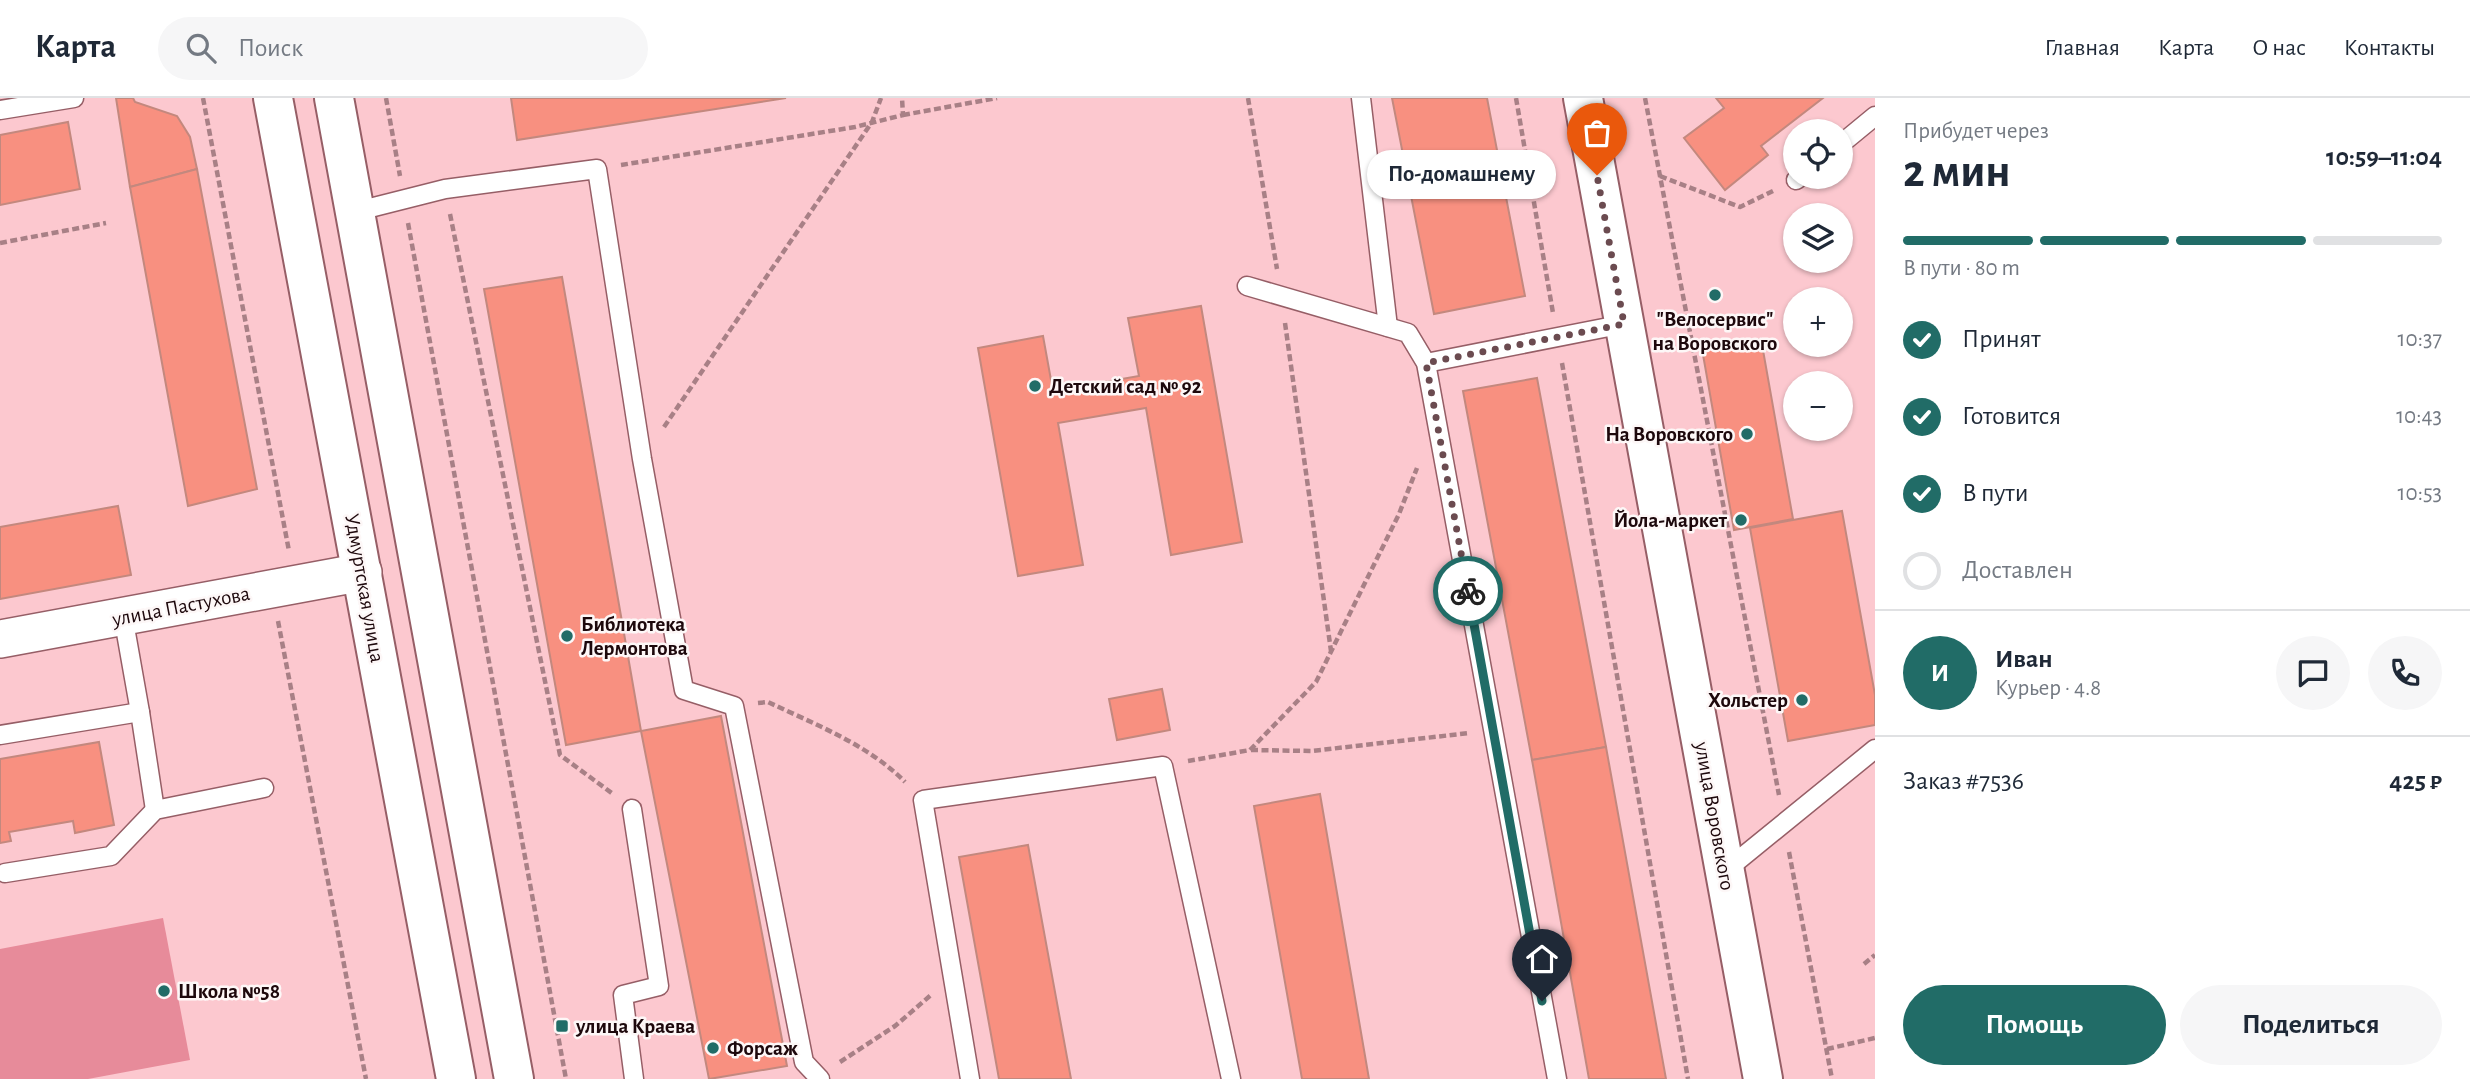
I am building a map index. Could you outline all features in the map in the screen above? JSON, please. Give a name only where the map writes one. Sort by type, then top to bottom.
[{"type":"main road","name":"Удмуртская улица","points":[[273,98],[456,1079]]},
{"type":"main road","points":[[334,98],[514,1079]]},
{"type":"main road","name":"улица Воровского","points":[[1587,101],[1624,324],[1763,1079]]},
{"type":"street","name":"улица Пастухова","points":[[0,639],[363,572]]},
{"type":"lane","points":[[0,110],[74,98]]},
{"type":"lane","points":[[1361,98],[1388,327]]},
{"type":"lane","points":[[1853,134],[1875,116]]},
{"type":"lane","points":[[354,212],[445,189],[597,169],[642,459],[684,690],[734,706],[804,1062],[820,1079]]},
{"type":"lane","points":[[1247,286],[1408,333],[1426,363],[1557,1079]]},
{"type":"lane","points":[[1426,363],[1624,324]]},
{"type":"lane","points":[[123,617],[155,810]]},
{"type":"lane","points":[[0,735],[140,712]]},
{"type":"lane","points":[[1725,870],[1875,749]]},
{"type":"lane","points":[[970,1079],[923,800],[1163,765],[1231,1079]]},
{"type":"lane","points":[[5,873],[111,856],[155,810],[264,788]]},
{"type":"lane","points":[[632,809],[659,986],[623,995],[634,1079]]},
{"type":"path","points":[[203,98],[290,555]]},
{"type":"path","points":[[386,98],[566,1079]]},
{"type":"path","points":[[642,459],[872,122],[881,98]]},
{"type":"path","points":[[902,98],[903,115]]},
{"type":"path","points":[[597,169],[997,98]]},
{"type":"path","points":[[1248,98],[1282,296],[1331,652]]},
{"type":"path","points":[[1516,98],[1688,1079]]},
{"type":"path","points":[[1645,98],[1832,1079]]},
{"type":"path","points":[[1660,176],[1740,207],[1783,186]]},
{"type":"path","points":[[445,189],[560,755],[632,809]]},
{"type":"path","points":[[0,243],[106,223]]},
{"type":"path","points":[[1250,750],[1316,682],[1399,514],[1437,420]]},
{"type":"path","points":[[277,614],[366,1079]]},
{"type":"path","points":[[734,706],[768,702],[824,729],[889,765],[923,800]]},
{"type":"path","points":[[1163,765],[1250,750],[1312,751],[1493,730]]},
{"type":"path","points":[[1864,964],[1875,955]]},
{"type":"path","points":[[856,1051],[895,1026],[953,976]]},
{"type":"path","points":[[1827,1049],[1875,1038]]},
{"type":"shaded area","points":[[163,918],[190,1060],[88,1079],[0,1079],[0,949]]},
{"type":"building","points":[[116,98],[133,98],[135,102],[177,116],[190,137],[197,169],[130,187]]},
{"type":"building","points":[[511,98],[786,98],[517,140]]},
{"type":"building","points":[[1392,98],[1487,98],[1525,296],[1434,314]]},
{"type":"building","points":[[1716,98],[1823,98],[1796,119],[1783,119],[1783,129],[1761,146],[1768,155],[1725,190],[1684,138],[1724,108]]},
{"type":"building","points":[[68,122],[80,189],[0,205],[0,135]]},
{"type":"building","points":[[197,169],[257,489],[188,506],[130,187]]},
{"type":"building","points":[[562,277],[641,731],[566,745],[484,289]]},
{"type":"building","points":[[1201,306],[1242,542],[1171,555],[1146,408],[1058,423],[1083,565],[1018,576],[978,348],[1043,336],[1053,391],[1139,376],[1128,318]]},
{"type":"building","name":"На Воровского","points":[[1761,339],[1793,519],[1734,530],[1702,349]]},
{"type":"building","points":[[1537,378],[1606,747],[1532,760],[1463,391]]},
{"type":"building","points":[[118,506],[131,575],[0,599],[0,527]]},
{"type":"building","points":[[1842,511],[1875,695],[1875,725],[1788,741],[1750,528]]},
{"type":"building","points":[[1162,689],[1170,730],[1117,740],[1109,699]]},
{"type":"building","points":[[721,716],[787,1066],[709,1079],[641,731]]},
{"type":"building","points":[[99,742],[114,825],[75,833],[73,821],[9,832],[11,841],[0,843],[0,759]]},
{"type":"building","points":[[1606,747],[1666,1079],[1589,1079],[1532,760]]},
{"type":"building","points":[[1320,794],[1369,1079],[1302,1079],[1254,806]]},
{"type":"building","points":[[1028,845],[1071,1079],[999,1079],[959,857]]},
{"type":"way so far","points":[[1468,591],[1426,363],[1624,324],[1597,175]]},
{"type":"place","name":"По-домашнему","points":[[1597,175]]},
{"type":"place","name":"\"Велосервис\" на Воровского","points":[[1715,295]]},
{"type":"place","name":"Детский сад № 92","points":[[1035,386]]},
{"type":"place","name":"На Воровского","points":[[1747,434]]},
{"type":"place","name":"Йола-маркет","points":[[1741,520]]},
{"type":"place","name":"Библиотека Лермонтова","points":[[567,636]]},
{"type":"place","name":"Хольстер","points":[[1802,700]]},
{"type":"place","name":"Школа №58","points":[[164,991]]},
{"type":"place","name":"улица Краева","points":[[562,1026]]},
{"type":"place","name":"Форсаж","points":[[713,1048]]},
{"type":"route","points":[[1468,591],[1542,1001]]}]
